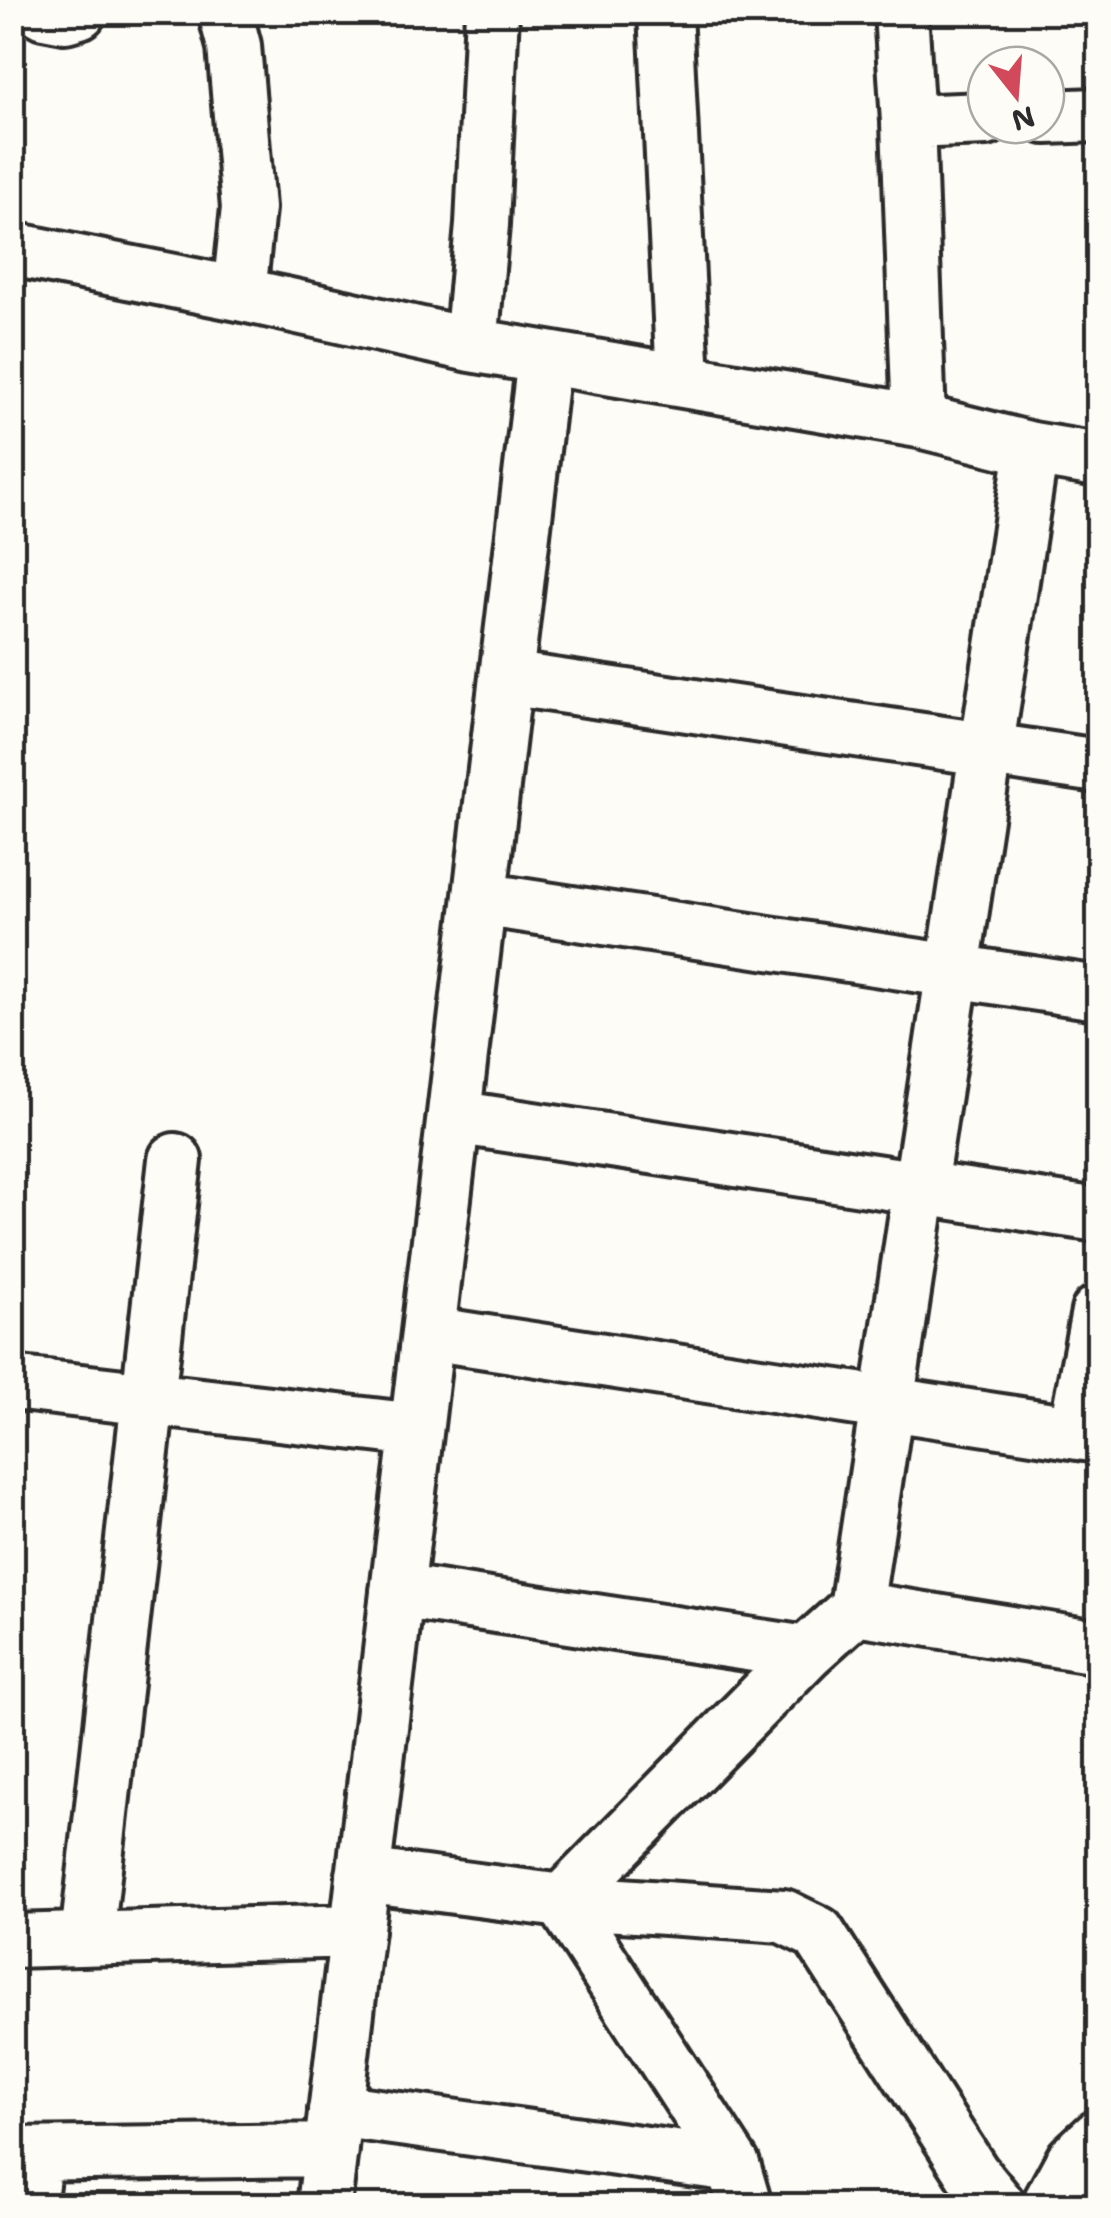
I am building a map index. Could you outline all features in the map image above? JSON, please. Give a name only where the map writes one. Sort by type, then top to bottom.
[{"type":"street","points":[[226,12],[234,46],[248,208],[240,294]]},
{"type":"street","points":[[471,345],[482,226],[492,12]]},
{"type":"street","points":[[666,12],[684,380]]},
{"type":"street","points":[[900,12],[919,421]]},
{"type":"street","points":[[1066,116],[1098,115]]},
{"type":"street","points":[[908,122],[966,120]]},
{"type":"street","points":[[12,248],[471,345],[919,421],[1032,449],[1098,460]]},
{"type":"street","points":[[324,2206],[544,358]]},
{"type":"street","points":[[562,1901],[806,1653],[856,1608],[1032,449]]},
{"type":"street","points":[[506,678],[1098,766]]},
{"type":"street","points":[[480,899],[1098,993]]},
{"type":"street","points":[[454,1118],[1098,1215]]},
{"type":"street","points":[[88,1938],[175,1160]]},
{"type":"street","points":[[428,1333],[1087,1434],[1098,1312]]},
{"type":"street","points":[[12,1384],[416,1430]]},
{"type":"street","points":[[397,1590],[806,1653]]},
{"type":"street","points":[[856,1608],[1098,1648]]},
{"type":"street","points":[[364,1875],[562,1901],[783,1916],[818,1933],[973,2174],[1002,2204]]},
{"type":"street","points":[[562,1901],[739,2186]]},
{"type":"street","points":[[12,1940],[357,1931]]},
{"type":"street","points":[[30,2206],[24,2154],[333,2130],[739,2186]]},
{"type":"street","points":[[1048,2206],[1073,2160],[1098,2137]]}]
